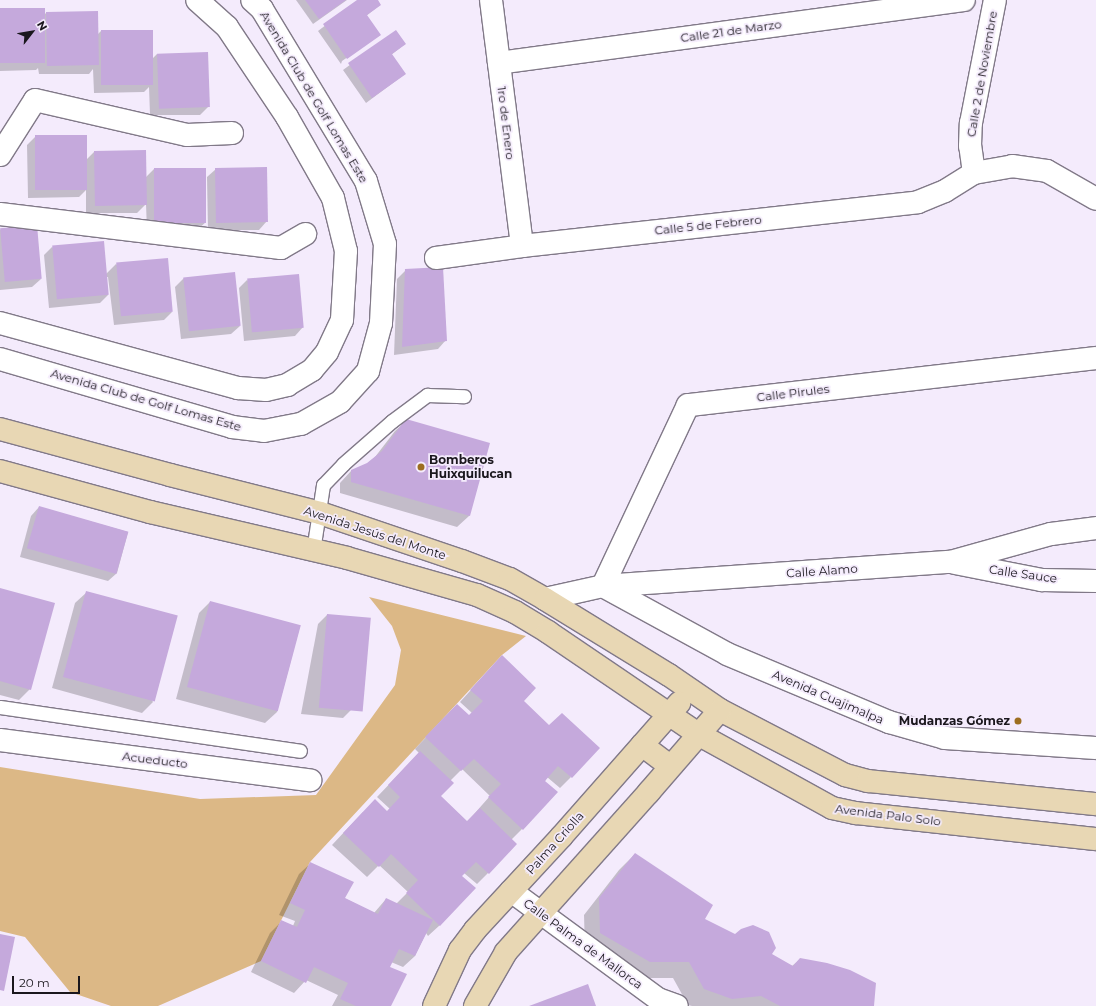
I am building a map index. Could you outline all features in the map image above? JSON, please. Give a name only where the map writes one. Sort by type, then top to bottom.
[{"type":"main road","name":"Avenida Jesús del Monte","points":[[0,429],[170,475],[320,513],[469,563],[510,579],[545,599],[720,710]]},
{"type":"main road","points":[[0,471],[150,512],[347,558],[478,595],[502,606],[548,632],[698,734]]},
{"type":"main road","name":"Palma Criolla","points":[[434,1006],[460,950],[475,930],[561,837],[690,690]]},
{"type":"main road","points":[[475,1006],[506,952],[720,710],[845,775],[856,778],[868,781],[1090,803],[1089,838]]},
{"type":"main road","name":"Avenida Palo Solo","points":[[698,734],[832,808],[856,813],[1089,838]]},
{"type":"main road","points":[[642,745],[670,766]]},
{"type":"street","points":[[0,323],[238,388],[266,390],[287,385],[312,370],[327,352],[342,320],[346,251],[333,198],[287,117],[227,27],[197,0]]},
{"type":"street","name":"Avenida Club de Golf Lomas Este","points":[[0,359],[232,427],[264,431],[301,424],[340,402],[368,370],[381,323],[385,244],[366,181],[262,9],[252,0]]},
{"type":"street","name":"1ro de Enero","points":[[490,0],[522,246]]},
{"type":"street","name":"Calle 21 de Marzo","points":[[499,63],[964,0]]},
{"type":"street","name":"Calle 2 de Noviembre","points":[[974,172],[970,146],[971,123],[996,0]]},
{"type":"street","points":[[0,155],[35,100],[187,135],[232,133]]},
{"type":"street","points":[[974,172],[1012,166],[1047,171],[1096,199]]},
{"type":"street","name":"Calle 5 de Febrero","points":[[436,258],[522,246],[918,202],[944,191],[974,172]]},
{"type":"street","points":[[0,214],[281,248],[305,234]]},
{"type":"street","name":"Calle Pirules","points":[[603,586],[688,405],[1096,358]]},
{"type":"street","name":"Calle Alamo","points":[[545,599],[603,586],[950,562],[1051,534],[1096,528]]},
{"type":"street","name":"Calle Sauce","points":[[950,562],[1042,580],[1096,581]]},
{"type":"street","name":"Avenida Cuajimalpa","points":[[603,586],[727,654],[889,722],[945,738],[1096,748]]},
{"type":"street","name":"Acueducto","points":[[0,740],[310,780]]},
{"type":"street","name":"Calle Palma de Mallorca","points":[[511,891],[658,999],[677,1006]]},
{"type":"lane","points":[[313,551],[320,513],[323,485],[343,464],[392,421],[427,395],[464,396]]},
{"type":"lane","points":[[0,707],[300,751]]},
{"type":"shaded area","points":[[369,597],[526,636],[502,655],[310,862],[261,961],[158,1006],[111,1006],[70,992],[25,937],[0,931],[0,767],[200,799],[316,795],[395,685],[401,650],[392,626]]},
{"type":"building","points":[[305,0],[346,0],[319,19]]},
{"type":"building","points":[[357,0],[378,0],[381,5],[367,15],[381,35],[347,59],[323,24]]},
{"type":"building","points":[[0,8],[45,8],[45,63],[0,63]]},
{"type":"building","points":[[98,11],[99,65],[47,66],[46,12]]},
{"type":"building","points":[[101,30],[153,30],[153,85],[101,85]]},
{"type":"building","points":[[396,30],[406,44],[392,54],[406,74],[372,98],[348,63]]},
{"type":"building","points":[[208,52],[210,107],[159,109],[157,54]]},
{"type":"building","points":[[35,135],[87,135],[87,190],[35,190]]},
{"type":"building","points":[[146,150],[147,205],[95,206],[94,151]]},
{"type":"building","points":[[267,167],[268,222],[216,223],[215,168]]},
{"type":"building","points":[[154,168],[206,168],[206,223],[154,223]]},
{"type":"building","points":[[37,225],[42,279],[5,282],[0,228]]},
{"type":"building","points":[[104,241],[109,295],[57,299],[52,246]]},
{"type":"building","points":[[168,258],[173,312],[121,316],[116,263]]},
{"type":"building","points":[[443,267],[447,341],[402,347],[405,269]]},
{"type":"building","points":[[235,272],[241,326],[189,331],[183,277]]},
{"type":"building","points":[[299,274],[304,328],[252,332],[247,279]]},
{"type":"building","name":"Bomberos Huixquilucan","points":[[406,419],[490,443],[470,516],[351,482],[351,470],[367,463],[382,451]]},
{"type":"building","points":[[39,506],[128,532],[116,574],[27,548]]},
{"type":"building","points":[[0,588],[55,603],[31,690],[0,681]]},
{"type":"building","points":[[86,591],[178,616],[155,702],[63,677]]},
{"type":"building","points":[[210,601],[301,625],[278,711],[187,687]]},
{"type":"building","points":[[327,614],[371,618],[363,711],[319,708]]},
{"type":"building","points":[[502,655],[536,688],[524,701],[549,725],[562,713],[600,748],[572,778],[558,766],[545,781],[558,792],[523,830],[488,797],[501,784],[474,759],[461,771],[425,737],[457,704],[469,715],[483,701],[470,690]]},
{"type":"building","points":[[420,751],[454,783],[441,796],[467,821],[480,808],[517,844],[489,874],[476,862],[462,876],[476,888],[440,926],[406,893],[418,880],[391,854],[379,867],[343,833],[375,799],[387,811],[400,797],[388,785]]},
{"type":"building","points":[[635,853],[713,905],[705,919],[735,934],[741,929],[753,925],[769,932],[776,948],[772,954],[793,966],[800,958],[827,963],[850,970],[876,983],[874,1006],[780,1006],[761,996],[732,999],[704,989],[689,962],[650,962],[600,933],[599,898]]},
{"type":"building","points":[[310,862],[354,882],[345,898],[378,914],[386,898],[433,920],[415,956],[399,949],[390,967],[407,974],[391,1006],[356,1006],[340,999],[348,983],[314,967],[306,983],[261,961],[281,920],[297,927],[305,910],[290,903]]},
{"type":"building","points":[[0,934],[15,937],[4,991],[0,990]]},
{"type":"building","points":[[588,984],[596,1006],[529,1006]]},
{"type":"place","name":"Bomberos Huixquilucan","points":[[421,467]]},
{"type":"place","name":"Mudanzas Gómez","points":[[1018,721]]}]
